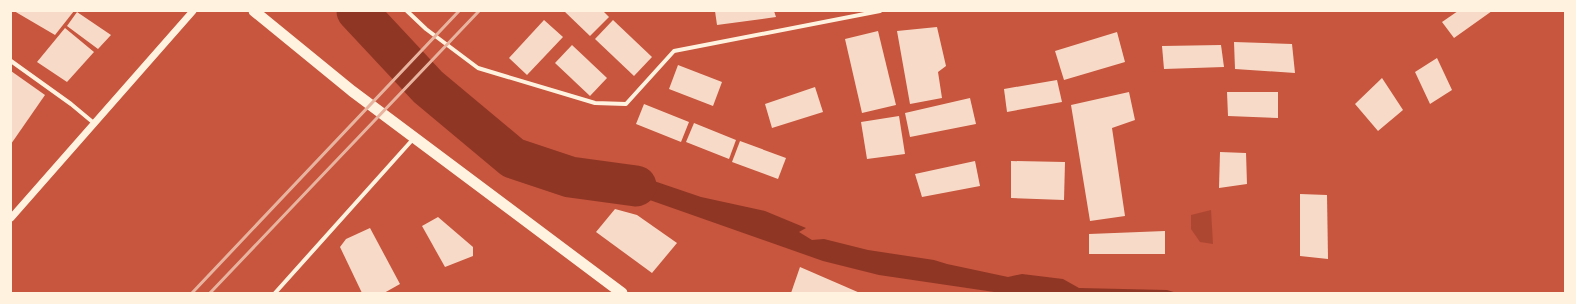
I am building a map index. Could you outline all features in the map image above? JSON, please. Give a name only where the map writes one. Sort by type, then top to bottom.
[{"type":"highway","points":[[254,11],[352,91],[622,293]]},
{"type":"street","points":[[11,218],[193,11]]},
{"type":"street","points":[[407,11],[426,29],[478,68],[595,103],[626,104],[674,51],[880,11]]},
{"type":"street","points":[[11,61],[71,104],[95,124]]},
{"type":"street","points":[[275,293],[415,137]]},
{"type":"shaded area","points":[[621,176],[651,180],[701,197],[765,211],[806,228],[799,232],[812,240],[824,239],[868,250],[934,260],[1008,277],[1022,274],[1063,279],[1079,288],[1167,290],[1177,293],[1001,293],[879,275],[823,261],[644,198],[575,178]]},
{"type":"shaded area","points":[[1211,210],[1213,244],[1200,242],[1191,229],[1191,215]]},
{"type":"building","points":[[14,11],[74,11],[55,35]]},
{"type":"building","points":[[564,11],[603,11],[609,17],[590,36]]},
{"type":"building","points":[[715,11],[774,11],[776,17],[717,25]]},
{"type":"building","points":[[1458,11],[1492,11],[1454,38],[1442,22]]},
{"type":"building","points":[[77,12],[111,35],[98,49],[67,26]]},
{"type":"building","points":[[544,20],[563,37],[527,75],[509,58]]},
{"type":"building","points":[[613,20],[652,57],[634,76],[595,39]]},
{"type":"building","points":[[937,27],[946,66],[938,72],[942,98],[910,104],[897,31]]},
{"type":"building","points":[[65,28],[94,52],[67,82],[37,62]]},
{"type":"building","points":[[878,31],[896,105],[862,113],[845,39]]},
{"type":"building","points":[[1117,32],[1125,62],[1064,80],[1055,51]]},
{"type":"building","points":[[1234,42],[1292,44],[1295,73],[1235,69]]},
{"type":"building","points":[[572,45],[607,78],[590,96],[555,63]]},
{"type":"building","points":[[1221,45],[1224,67],[1164,69],[1162,46]]},
{"type":"building","points":[[1437,58],[1452,90],[1430,104],[1415,72]]},
{"type":"building","points":[[678,65],[722,82],[713,106],[669,89]]},
{"type":"building","points":[[11,71],[45,95],[11,144]]},
{"type":"building","points":[[1382,78],[1403,110],[1378,131],[1355,104]]},
{"type":"building","points":[[1057,80],[1062,102],[1007,112],[1004,89]]},
{"type":"building","points":[[815,87],[823,112],[772,128],[765,104]]},
{"type":"building","points":[[1129,92],[1135,120],[1112,128],[1125,216],[1090,221],[1071,105]]},
{"type":"building","points":[[1227,92],[1278,92],[1278,118],[1228,116]]},
{"type":"building","points":[[970,98],[976,124],[910,137],[905,113]]},
{"type":"building","points":[[644,104],[689,122],[681,142],[636,124]]},
{"type":"building","points":[[899,116],[905,154],[867,159],[861,122]]},
{"type":"building","points":[[694,123],[736,140],[729,159],[686,142]]},
{"type":"building","points":[[740,141],[786,158],[778,179],[732,162]]},
{"type":"building","points":[[1220,152],[1246,153],[1247,184],[1219,188]]},
{"type":"building","points":[[975,161],[980,186],[922,197],[915,174]]},
{"type":"building","points":[[1011,161],[1065,162],[1064,200],[1011,198]]},
{"type":"building","points":[[1300,194],[1327,195],[1328,259],[1300,256]]},
{"type":"building","points":[[615,209],[637,215],[677,243],[652,273],[596,232]]},
{"type":"building","points":[[438,217],[473,247],[473,256],[445,267],[422,226]]},
{"type":"building","points":[[370,228],[400,284],[384,293],[362,293],[340,247],[346,239]]},
{"type":"building","points":[[1165,231],[1165,254],[1089,254],[1089,234]]},
{"type":"building","points":[[800,267],[860,293],[791,293]]},
{"type":"waterway","points":[[357,11],[428,87],[513,158],[570,177],[636,186]]},
{"type":"railway","points":[[192,293],[459,11]]},
{"type":"railway","points":[[210,293],[479,11]]}]
